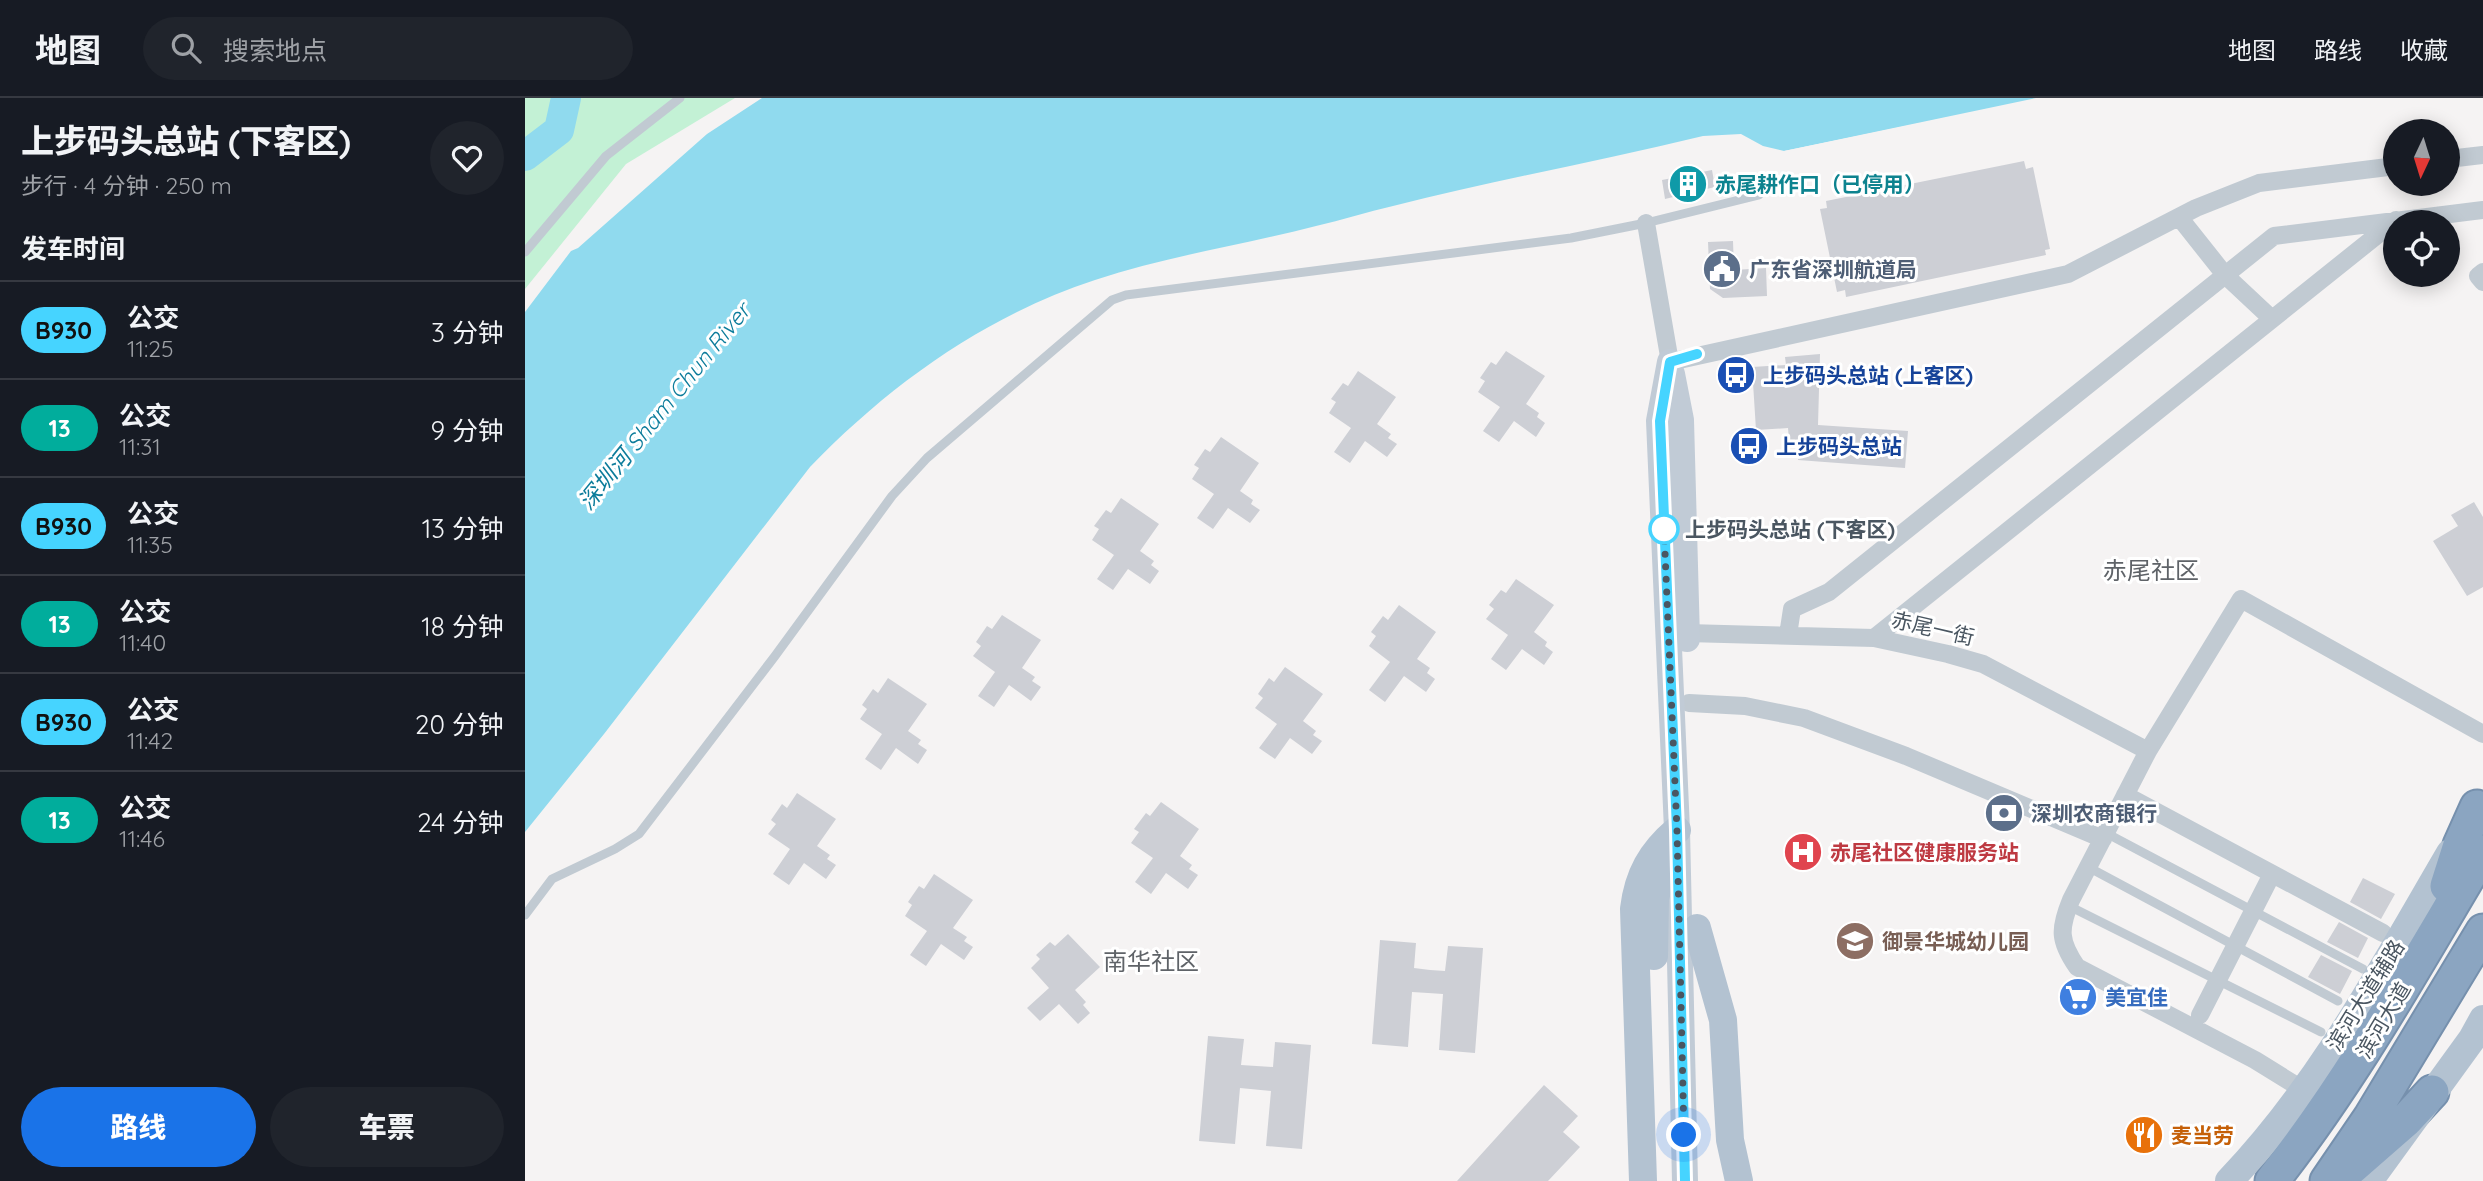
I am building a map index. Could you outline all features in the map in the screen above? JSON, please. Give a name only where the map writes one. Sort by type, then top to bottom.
[{"type":"highway","points":[[2423,953],[2460,845],[2480,801]]},
{"type":"highway","name":"滨河大道","points":[[2272,1181],[2342,1086],[2483,852]]},
{"type":"highway","name":"滨河大道","points":[[2327,1181],[2370,1118],[2483,930]]},
{"type":"highway","points":[[2336,1181],[2406,1120],[2433,1092]]},
{"type":"main road","points":[[1670,362],[1681,420],[1703,1181]]},
{"type":"main road","points":[[1670,362],[1660,421],[1677,830],[1685,1181]]},
{"type":"main road","name":"滨河大道辅路","points":[[2229,1181],[2259,1150],[2305,1091],[2381,970],[2480,801]]},
{"type":"main road","points":[[1643,1181],[1634,909],[1638,884],[1649,859],[1658,846],[1677,830]]},
{"type":"main road","points":[[1661,1181],[1653,923],[1658,883],[1677,830]]},
{"type":"main road","points":[[1697,928],[1723,1020],[1730,1140],[1739,1181]]},
{"type":"main road","points":[[2369,1181],[2472,1039],[2483,1019]]},
{"type":"street","points":[[2461,158],[2483,155]]},
{"type":"street","points":[[1646,223],[1670,362],[2068,274],[2179,217],[2259,183],[2383,168]]},
{"type":"street","points":[[2460,213],[2483,210]]},
{"type":"street","points":[[2179,217],[2225,275],[2272,319]]},
{"type":"street","points":[[1788,635],[1791,609],[1829,592],[2274,236],[2383,222]]},
{"type":"street","points":[[1874,638],[2383,230]]},
{"type":"street","points":[[2483,272],[2478,276],[2483,282]]},
{"type":"street","points":[[2305,1091],[2255,1060],[2077,967],[2064,948],[2061,926],[2088,866],[2148,751],[2241,599],[2483,734]]},
{"type":"street","name":"赤尾一街","points":[[1686,633],[1874,638],[1983,664],[2148,751]]},
{"type":"street","points":[[1689,703],[1745,706],[1804,718],[2104,836]]},
{"type":"street","points":[[2125,796],[2383,933]]},
{"type":"street","points":[[2200,1015],[2272,874]]},
{"type":"lane","points":[[525,252],[606,156],[680,98]]},
{"type":"lane","points":[[525,915],[552,878],[615,849],[639,834],[775,656],[892,496],[927,458],[1112,300],[1126,295],[1571,238],[1646,223],[1759,195]]},
{"type":"lane","points":[[2104,836],[2363,969]]},
{"type":"lane","points":[[2088,866],[2338,1001]]},
{"type":"lane","points":[[2069,906],[2321,1032]]},
{"type":"green space","points":[[525,98],[735,98],[626,164],[525,289]]},
{"type":"water","name":"深圳河 Sham Chun River","points":[[762,98],[2042,98],[1784,151],[1763,146],[1741,134],[1703,136],[1150,264],[1095,280],[1015,313],[977,333],[906,381],[872,408],[810,467],[525,832],[525,312],[571,251],[578,248],[707,134]]},
{"type":"pier","points":[[2045,98],[2042,101],[1785,154],[1784,151]]},
{"type":"building","points":[[2024,161],[2026,169],[2033,167],[2050,249],[2045,250],[2046,255],[1846,297],[1845,290],[1837,292],[1820,209],[1827,208],[1826,201]]},
{"type":"building","name":"赤尾耕作口（已停用）","points":[[1712,170],[1715,187],[1665,199],[1662,180]]},
{"type":"building","name":"广东省深圳航道局","points":[[1733,241],[1734,270],[1766,268],[1767,296],[1723,298],[1710,289],[1708,242]]},
{"type":"building","points":[[1506,351],[1545,376],[1526,404],[1539,413],[1537,417],[1545,423],[1536,437],[1514,421],[1499,442],[1483,431],[1500,407],[1478,392],[1485,381],[1480,378],[1491,362],[1496,365]]},
{"type":"building","points":[[1820,354],[1818,425],[1908,431],[1905,468],[1798,460],[1799,440],[1789,440],[1788,428],[1756,430],[1752,367],[1786,365],[1785,357]]},
{"type":"building","points":[[1358,371],[1396,397],[1377,424],[1391,434],[1388,438],[1397,444],[1387,457],[1365,441],[1350,463],[1334,452],[1351,428],[1329,413],[1336,402],[1331,399],[1343,383],[1348,386]]},
{"type":"building","points":[[1221,437],[1259,463],[1240,491],[1253,500],[1251,504],[1260,510],[1250,523],[1228,508],[1213,529],[1197,518],[1214,494],[1192,479],[1199,468],[1194,465],[1205,449],[1210,452]]},
{"type":"building","points":[[1121,498],[1159,524],[1140,551],[1154,561],[1151,565],[1159,571],[1150,584],[1128,569],[1113,590],[1097,579],[1114,555],[1092,540],[1099,529],[1094,526],[1106,510],[1111,513]]},
{"type":"building","points":[[2474,502],[2483,517],[2483,587],[2467,596],[2433,541],[2458,526],[2451,515]]},
{"type":"building","points":[[1516,579],[1554,605],[1534,632],[1547,642],[1545,646],[1553,652],[1544,665],[1522,649],[1506,670],[1491,659],[1508,635],[1486,619],[1494,609],[1489,605],[1501,590],[1506,593]]},
{"type":"building","points":[[1399,605],[1436,632],[1417,659],[1430,668],[1427,673],[1435,679],[1426,692],[1404,676],[1385,702],[1369,690],[1390,662],[1369,646],[1376,636],[1371,632],[1383,616],[1388,620]]},
{"type":"building","points":[[1002,615],[1041,640],[1022,668],[1035,677],[1032,681],[1041,687],[1031,701],[1009,685],[994,707],[978,696],[995,672],[973,656],[981,646],[976,642],[987,626],[992,629]]},
{"type":"building","points":[[1285,667],[1323,694],[1303,721],[1316,731],[1313,735],[1322,741],[1312,754],[1290,738],[1275,759],[1259,748],[1277,724],[1255,708],[1263,698],[1258,694],[1269,678],[1274,682]]},
{"type":"building","points":[[888,678],[927,704],[908,731],[921,740],[918,744],[927,750],[918,764],[896,748],[881,770],[865,759],[882,734],[860,719],[867,709],[862,705],[873,689],[878,693]]},
{"type":"building","points":[[797,793],[836,819],[817,846],[830,855],[827,859],[836,865],[826,879],[804,863],[789,885],[773,874],[790,849],[768,834],[776,824],[771,820],[782,804],[787,808]]},
{"type":"building","points":[[1161,802],[1199,829],[1180,856],[1192,865],[1189,869],[1198,875],[1188,889],[1166,873],[1151,894],[1135,882],[1153,858],[1131,843],[1139,832],[1134,829],[1146,813],[1150,816]]},
{"type":"building","points":[[934,874],[973,900],[953,928],[967,937],[964,941],[973,947],[964,960],[941,944],[926,966],[910,955],[927,931],[905,916],[912,905],[908,902],[919,886],[924,889]]},
{"type":"building","points":[[2363,878],[2395,894],[2381,919],[2350,902]]},
{"type":"building","points":[[2339,922],[2368,938],[2358,958],[2327,942]]},
{"type":"building","points":[[1068,934],[1100,967],[1075,990],[1086,1002],[1083,1005],[1090,1013],[1078,1024],[1059,1004],[1040,1021],[1027,1008],[1049,988],[1031,968],[1040,959],[1036,955],[1050,942],[1055,946]]},
{"type":"building","points":[[1380,940],[1416,943],[1414,968],[1430,970],[1445,971],[1448,946],[1483,948],[1475,1053],[1439,1050],[1443,994],[1412,992],[1408,1047],[1372,1044]]},
{"type":"building","points":[[2321,955],[2352,971],[2340,994],[2308,977]]},
{"type":"building","points":[[1208,1036],[1244,1039],[1241,1065],[1273,1067],[1275,1042],[1311,1045],[1302,1149],[1266,1146],[1271,1091],[1240,1088],[1235,1144],[1199,1141]]},
{"type":"building","points":[[1544,1085],[1578,1116],[1563,1132],[1580,1147],[1548,1181],[1457,1181]]},
{"type":"waterway","points":[[525,156],[559,130],[566,98]]},
{"type":"bus line","name":"B930","points":[[1685,1181],[1677,830],[1660,407],[1670,362],[1697,354]]},
{"type":"place","name":"赤尾耕作口（已停用）","points":[[1688,184]]},
{"type":"place","name":"广东省深圳航道局","points":[[1722,269]]},
{"type":"place","name":"上步码头总站 (上客区)","points":[[1736,375]]},
{"type":"place","name":"上步码头总站","points":[[1749,446]]},
{"type":"place","name":"上步码头总站 (下客区)","points":[[1664,529]]},
{"type":"place","name":"深圳农商银行","points":[[2004,813]]},
{"type":"place","name":"赤尾社区健康服务站","points":[[1803,852]]},
{"type":"place","name":"御景华城幼儿园","points":[[1855,941]]},
{"type":"place","name":"美宜佳","points":[[2078,997]]},
{"type":"place","name":"麦当劳","points":[[2144,1135]]},
{"type":"district","name":"赤尾社区","points":[[2151,570]]},
{"type":"district","name":"南华社区","points":[[1151,961]]},
{"type":"route","points":[[1664,529],[1677,830],[1684,1135]]}]
